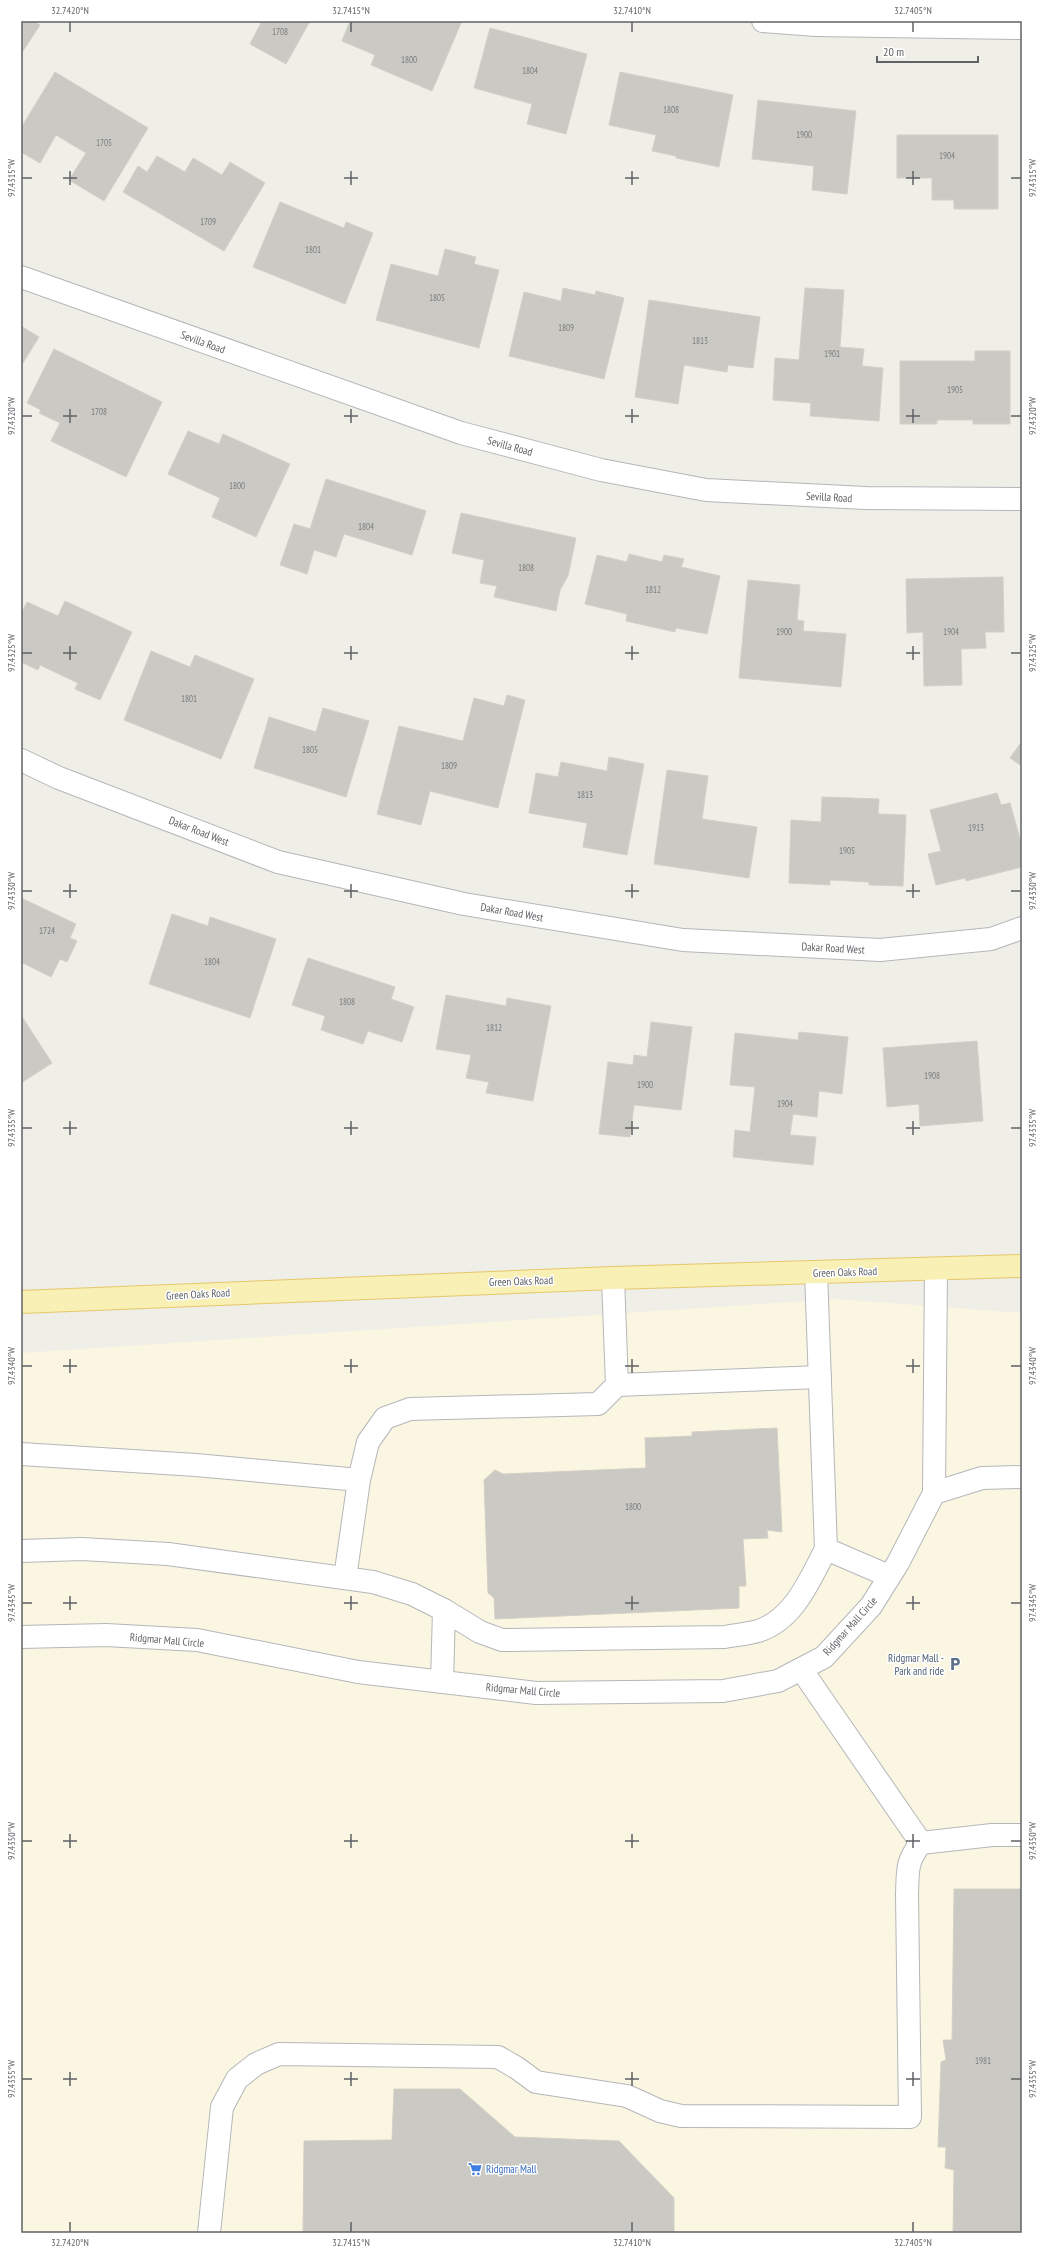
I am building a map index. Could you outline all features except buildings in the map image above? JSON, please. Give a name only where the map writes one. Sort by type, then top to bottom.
[{"type":"main road","name":"Green Oaks Road","points":[[21,1302],[613,1278],[1022,1266]]},
{"type":"street","points":[[763,21],[816,25],[1022,28]]},
{"type":"street","name":"Sevilla Road","points":[[21,277],[461,433],[600,470],[706,490],[865,498],[1022,499]]},
{"type":"street","name":"Dakar Road West","points":[[21,760],[59,778],[278,862],[464,904],[511,912],[683,940],[880,950],[991,939],[1022,928]]},
{"type":"street","points":[[936,1269],[934,1493],[982,1478],[1022,1477]]},
{"type":"street","points":[[21,1551],[82,1549],[168,1554],[373,1582],[412,1594],[444,1610],[480,1632],[502,1640],[725,1637],[760,1631],[784,1615],[799,1599],[826,1549],[816,1272]]},
{"type":"street","points":[[613,1278],[617,1385]]},
{"type":"street","points":[[345,1578],[359,1480],[368,1442],[385,1418],[410,1409],[598,1404],[617,1385],[820,1377]]},
{"type":"street","points":[[21,1454],[196,1465],[359,1480]]},
{"type":"street","name":"Ridgmar Mall Circle","points":[[21,1637],[106,1635],[198,1640],[358,1672],[536,1693],[723,1691],[778,1681],[824,1657],[871,1606],[934,1493]]},
{"type":"street","points":[[826,1549],[889,1576]]},
{"type":"street","points":[[442,1682],[444,1610]]},
{"type":"street","points":[[801,1669],[922,1843]]},
{"type":"street","points":[[209,2233],[222,2107],[237,2078],[256,2064],[279,2054],[498,2057],[517,2068],[536,2082],[627,2096],[660,2111],[681,2116],[910,2117],[908,1866],[911,1855],[922,1843],[992,1835],[1022,1835]]},
{"type":"shaded area","points":[[837,1299],[1022,1313],[1022,2233],[21,2233],[21,1353]]},
{"type":"place","name":"Ridgmar Mall - Park and ride","points":[[955,1664]]},
{"type":"place","name":"Ridgmar Mall","points":[[475,2169]]}]
